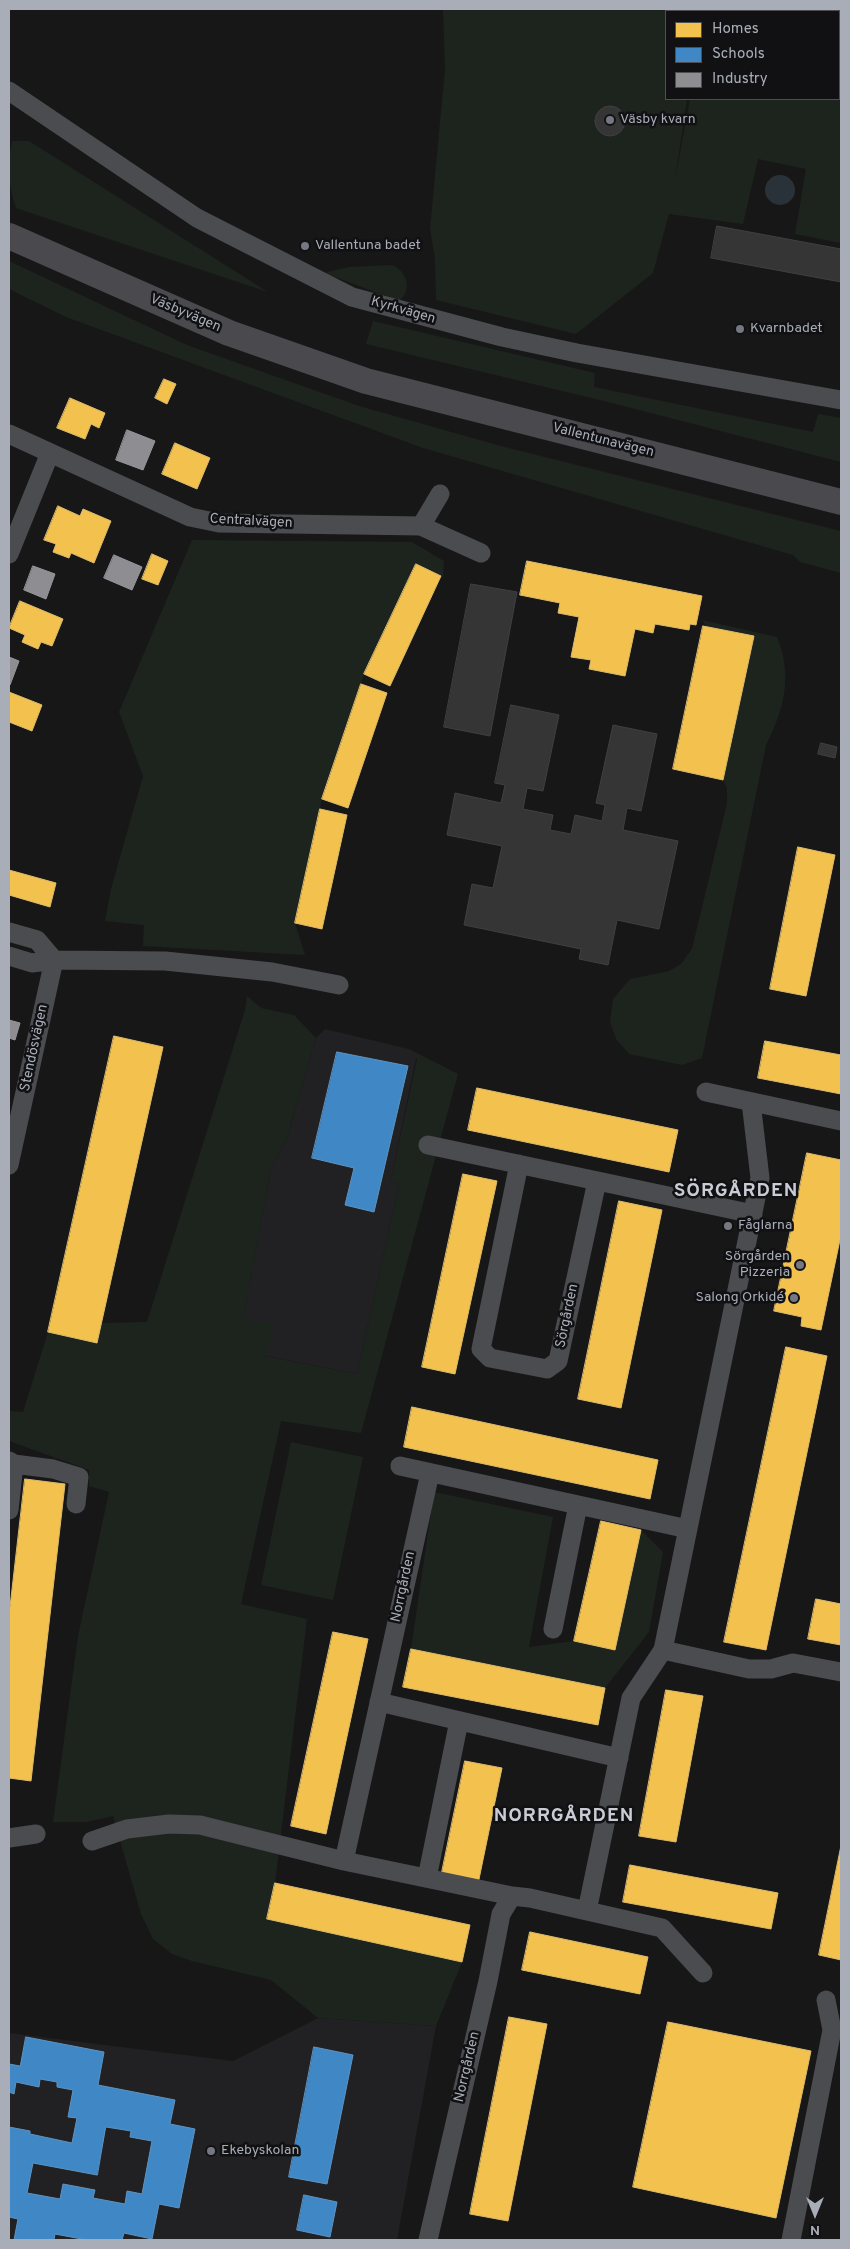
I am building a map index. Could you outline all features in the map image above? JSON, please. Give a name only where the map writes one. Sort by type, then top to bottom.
[{"type":"main road","name":"Väsbyvägen","points":[[9,236],[228,332],[366,381]]},
{"type":"main road","name":"Vallentunavägen","points":[[366,381],[841,502]]},
{"type":"street","name":"Kyrkvägen","points":[[10,96],[196,218],[352,297],[502,337],[577,353],[841,400]]},
{"type":"street","name":"Centralvägen","points":[[9,434],[190,517],[219,523],[421,526],[481,553]]},
{"type":"street","points":[[9,554],[50,453]]},
{"type":"street","points":[[421,526],[440,494]]},
{"type":"street","points":[[9,932],[37,940],[54,960]]},
{"type":"street","points":[[9,956],[32,963],[54,960],[165,961],[272,972],[339,985]]},
{"type":"street","name":"Stendösvägen","points":[[9,1165],[54,960]]},
{"type":"street","points":[[706,1092],[841,1121]]},
{"type":"street","points":[[587,1911],[632,1698],[663,1650],[753,1214],[760,1178],[750,1102]]},
{"type":"street","points":[[428,1146],[753,1214]]},
{"type":"street","name":"Sörgården","points":[[519,1164],[481,1349],[490,1358],[547,1368],[558,1361],[597,1181]]},
{"type":"street","points":[[9,1510],[11,1462],[53,1469],[79,1477],[76,1504]]},
{"type":"street","points":[[400,1466],[688,1529]]},
{"type":"street","name":"Norrgården","points":[[344,1861],[430,1473]]},
{"type":"street","points":[[553,1629],[578,1505]]},
{"type":"street","points":[[663,1650],[749,1669],[770,1669],[793,1664],[841,1672]]},
{"type":"street","points":[[380,1702],[619,1758]]},
{"type":"street","points":[[428,1878],[459,1720]]},
{"type":"street","points":[[92,1840],[136,1828],[169,1824],[200,1825],[344,1861],[512,1896],[530,1898],[662,1928],[703,1973]]},
{"type":"street","points":[[9,1838],[36,1834]]},
{"type":"street","name":"Norrgården","points":[[428,2240],[488,1981],[501,1914],[512,1896]]},
{"type":"street","points":[[791,2240],[832,2030],[826,2000]]},
{"type":"shaded area","points":[[443,9],[704,9],[665,10],[665,100],[687,100],[675,180],[690,100],[840,100],[840,10],[705,9],[841,9],[841,243],[795,234],[806,169],[758,159],[743,224],[669,214],[653,273],[576,334],[436,300],[435,258],[430,229],[445,69]]},
{"type":"shaded area","points":[[12,141],[29,141],[268,292],[16,208],[9,175]]},
{"type":"shaded area","points":[[780,175],[786,176],[794,184],[794,196],[786,204],[780,205],[774,204],[766,196],[765,190],[766,184],[774,176]]},
{"type":"shaded area","points":[[9,261],[187,345],[359,406],[501,446],[841,531],[841,573],[800,562],[793,555],[423,448],[66,317],[9,289]]},
{"type":"shaded area","points":[[392,265],[404,276],[407,286],[406,292],[399,301],[327,274],[327,272],[350,267]]},
{"type":"shaded area","points":[[373,321],[595,373],[594,387],[813,432],[818,414],[841,418],[841,462],[608,402],[366,344]]},
{"type":"shaded area","points":[[192,540],[412,542],[444,561],[443,577],[416,565],[364,674],[322,799],[295,923],[305,955],[143,946],[144,925],[105,921],[111,889],[143,776],[119,712]]},
{"type":"shaded area","points":[[702,620],[777,637],[785,665],[785,679],[782,705],[766,745],[702,1058],[682,1065],[629,1054],[616,1039],[610,1022],[613,999],[630,979],[669,971],[681,964],[692,949],[727,803],[727,788],[723,780],[753,637],[707,627]]},
{"type":"shaded area","points":[[247,996],[261,1008],[294,1015],[316,1038],[287,1138],[271,1168],[243,1319],[274,1324],[265,1356],[357,1374],[399,1185],[391,1179],[417,1059],[409,1049],[458,1074],[361,1433],[281,1421],[241,1604],[307,1619],[275,1883],[267,1919],[462,1962],[436,2026],[318,2018],[271,1980],[192,1961],[172,1954],[153,1939],[141,1914],[113,1816],[87,1822],[53,1822],[78,1636],[109,1492],[89,1486],[89,1470],[9,1441],[9,1411],[23,1412],[48,1332],[97,1343],[102,1323],[147,1322],[245,1010]]},
{"type":"shaded area","points":[[325,1029],[409,1049],[417,1054],[391,1179],[399,1185],[357,1374],[237,1350],[271,1168],[287,1138],[316,1038]]},
{"type":"shaded area","points":[[291,1442],[363,1457],[333,1600],[261,1585]]},
{"type":"shaded area","points":[[434,1492],[553,1517],[529,1647],[574,1641],[615,1650],[641,1530],[663,1552],[649,1632],[605,1688],[411,1649]]},
{"type":"shaded area","name":"Ekebyskolan","points":[[318,2018],[436,2026],[397,2240],[9,2240],[9,2033],[233,2061]]},
{"type":"building: Homes","points":[[164,379],[176,384],[167,404],[155,398]]},
{"type":"building: Homes","points":[[70,398],[105,413],[99,428],[91,424],[85,439],[57,428]]},
{"type":"building: Homes","points":[[175,443],[210,458],[197,489],[162,474]]},
{"type":"building: Homes","points":[[58,506],[80,516],[83,509],[111,521],[94,563],[71,553],[69,558],[53,552],[56,544],[44,540]]},
{"type":"building: Homes","points":[[152,554],[168,561],[158,585],[142,579]]},
{"type":"building: Homes","points":[[527,561],[702,596],[696,625],[690,624],[689,630],[655,624],[653,633],[635,629],[625,676],[589,669],[591,660],[571,657],[579,617],[558,613],[560,603],[520,595]]},
{"type":"building: Homes","points":[[416,564],[441,576],[390,686],[364,674]]},
{"type":"building: Homes","points":[[20,601],[63,619],[52,646],[41,642],[38,649],[22,642],[25,635],[9,628]]},
{"type":"building: Homes","points":[[703,626],[754,636],[723,780],[673,769]]},
{"type":"building: Homes","points":[[361,684],[387,693],[348,808],[322,799]]},
{"type":"building: Homes","points":[[9,692],[42,705],[32,731],[9,722]]},
{"type":"building: Homes","points":[[320,809],[347,815],[322,929],[295,923]]},
{"type":"building: Homes","points":[[798,847],[835,855],[806,996],[770,989]]},
{"type":"building: Homes","points":[[9,870],[56,883],[50,907],[9,895]]},
{"type":"building: Homes","points":[[114,1036],[163,1047],[97,1343],[48,1332]]},
{"type":"building: Homes","points":[[765,1041],[841,1055],[841,1094],[758,1078]]},
{"type":"building: Homes","points":[[477,1088],[678,1130],[669,1172],[468,1130]]},
{"type":"building: Homes","points":[[807,1153],[841,1160],[841,1235],[821,1330],[801,1326],[802,1317],[774,1311]]},
{"type":"building: Homes","points":[[463,1174],[497,1181],[455,1374],[422,1367]]},
{"type":"building: Homes","points":[[619,1201],[662,1210],[621,1408],[578,1399]]},
{"type":"building: Homes","points":[[786,1347],[827,1356],[766,1650],[724,1642]]},
{"type":"building: Homes","points":[[412,1407],[658,1460],[650,1499],[404,1447]]},
{"type":"building: Homes","points":[[25,1479],[65,1484],[31,1781],[9,1778],[9,1616]]},
{"type":"building: Homes","points":[[601,1521],[641,1530],[615,1650],[574,1641]]},
{"type":"building: Homes","points":[[816,1599],[841,1604],[841,1645],[808,1639]]},
{"type":"building: Homes","points":[[333,1632],[368,1639],[326,1834],[291,1826]]},
{"type":"building: Homes","points":[[411,1649],[605,1688],[598,1725],[403,1687]]},
{"type":"building: Homes","points":[[666,1690],[703,1696],[676,1842],[639,1836]]},
{"type":"building: Homes","points":[[465,1761],[502,1768],[478,1884],[441,1877]]},
{"type":"building: Homes","points":[[841,1846],[841,1960],[819,1955]]},
{"type":"building: Homes","points":[[630,1865],[778,1893],[771,1929],[623,1902]]},
{"type":"building: Homes","points":[[275,1883],[470,1925],[462,1962],[267,1919]]},
{"type":"building: Homes","points":[[530,1932],[648,1957],[640,1994],[522,1970]]},
{"type":"building: Homes","points":[[509,2017],[547,2024],[508,2221],[470,2214]]},
{"type":"building: Homes","points":[[668,2022],[811,2051],[776,2218],[633,2187]]},
{"type":"building: Schools","points":[[337,1052],[408,1066],[374,1212],[345,1205],[354,1168],[312,1158]]},
{"type":"building: Schools","name":"Ekebyskolan","points":[[26,2037],[104,2052],[98,2085],[175,2100],[170,2124],[195,2129],[179,2208],[159,2204],[152,2239],[124,2233],[122,2240],[87,2240],[55,2234],[54,2240],[14,2240],[18,2219],[9,2217],[9,2127],[30,2131],[30,2134],[72,2143],[77,2118],[68,2117],[73,2090],[57,2087],[57,2082],[40,2079],[39,2087],[16,2082],[14,2094],[9,2092],[9,2064],[20,2066]],"holes":[[[106,2127],[131,2131],[130,2137],[152,2141],[142,2194],[127,2191],[125,2204],[93,2198],[95,2190],[63,2184],[60,2199],[27,2193],[33,2163],[97,2175]]]},
{"type":"building: Schools","points":[[314,2047],[353,2055],[327,2184],[289,2177]]},
{"type":"building: Schools","points":[[304,2195],[337,2202],[330,2237],[297,2230]]},
{"type":"building: Industry","points":[[127,430],[155,441],[143,470],[116,460]]},
{"type":"building: Industry","points":[[114,555],[142,567],[132,590],[104,578]]},
{"type":"building: Industry","points":[[33,566],[55,574],[46,599],[24,590]]},
{"type":"building: Industry","points":[[9,657],[19,661],[10,685],[9,684]]},
{"type":"building: Industry","points":[[9,1020],[20,1023],[15,1040],[9,1038]]},
{"type":"building: Other","name":"Väsby kvarn","points":[[610,106],[616,107],[624,115],[624,127],[616,135],[610,136],[604,135],[596,127],[595,121],[596,115],[604,107]]},
{"type":"building: Other","points":[[717,226],[841,249],[841,282],[711,258]]},
{"type":"building: Other","points":[[471,584],[517,592],[490,736],[444,727]]},
{"type":"building: Other","points":[[511,705],[559,715],[543,791],[527,788],[523,809],[553,815],[550,830],[571,834],[575,815],[602,821],[605,805],[596,803],[613,725],[657,734],[641,811],[627,808],[623,830],[678,841],[659,929],[617,920],[608,965],[579,959],[581,949],[464,925],[472,884],[493,888],[502,846],[447,835],[455,793],[501,803],[505,785],[495,783]]},
{"type":"building: Other","points":[[821,743],[837,747],[835,758],[818,754]]},
{"type":"place","name":"Väsby kvarn","points":[[610,120]]},
{"type":"place","name":"Vallentuna badet","points":[[305,246]]},
{"type":"place","name":"Kvarnbadet","points":[[740,329]]},
{"type":"place","name":"Fåglarna","points":[[728,1226]]},
{"type":"place","name":"Sörgården Pizzeria","points":[[800,1265]]},
{"type":"place","name":"Salong Orkidé","points":[[794,1298]]},
{"type":"place","name":"Ekebyskolan","points":[[211,2151]]},
{"type":"district","name":"SÖRGÅRDEN","points":[[736,1192]]},
{"type":"district","name":"NORRGÅRDEN","points":[[564,1817]]}]
